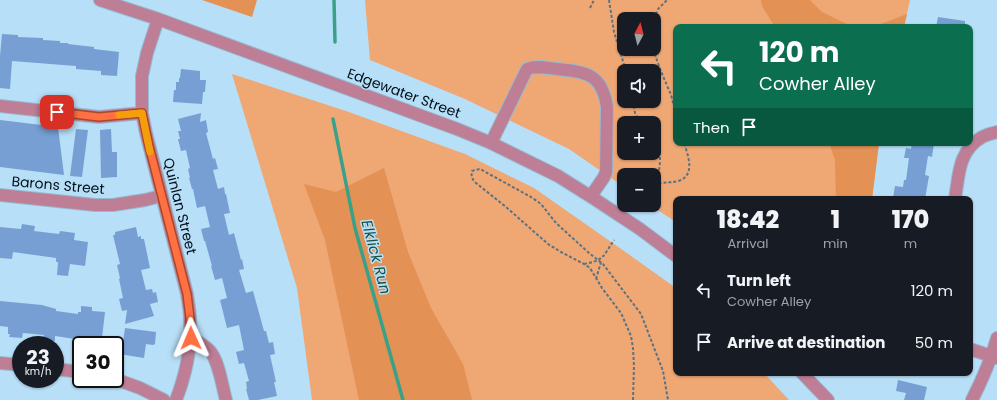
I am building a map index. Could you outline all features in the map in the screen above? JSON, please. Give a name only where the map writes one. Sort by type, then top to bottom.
[{"type":"street","name":"Edgewater Street","points":[[100,0],[158,19],[449,126],[491,143],[558,176],[591,196],[640,229],[673,254]]},
{"type":"street","name":"Quinlan Street","points":[[158,19],[147,53],[142,76],[142,113],[161,196],[187,294],[190,318],[191,338],[187,367],[183,383],[176,400]]},
{"type":"street","points":[[491,143],[526,68],[534,66],[578,71],[588,75],[597,80],[602,87],[606,98],[607,107],[606,172],[591,196]]},
{"type":"street","points":[[0,106],[99,117],[142,113]]},
{"type":"street","points":[[973,143],[983,136],[997,132]]},
{"type":"street","points":[[955,196],[961,162],[971,146]]},
{"type":"street","name":"Barons Street","points":[[0,195],[95,205],[113,205],[161,196]]},
{"type":"street","points":[[191,338],[209,350],[214,357],[226,400]]},
{"type":"street","points":[[972,400],[994,357],[997,338]]},
{"type":"street","points":[[973,350],[994,357]]},
{"type":"street","points":[[0,363],[12,364]]},
{"type":"street","points":[[805,376],[828,400]]},
{"type":"street","points":[[124,382],[140,388],[164,400]]},
{"type":"path","points":[[590,8],[594,0]]},
{"type":"path","points":[[609,0],[614,32],[624,64]]},
{"type":"path","points":[[657,12],[667,0]]},
{"type":"path","points":[[655,56],[673,102]]},
{"type":"path","points":[[661,183],[679,181],[684,178],[689,171],[690,164],[685,146]]},
{"type":"path","points":[[633,400],[634,366],[631,336],[621,313],[596,279],[590,268],[548,244],[476,183],[472,179],[472,172],[480,169],[541,204],[556,223],[588,253],[601,262],[641,314],[662,371],[668,400]]},
{"type":"path","points":[[596,279],[601,262],[614,240]]},
{"type":"path","points":[[584,264],[599,260],[605,254]]},
{"type":"shaded area","points":[[202,0],[257,0],[252,17]]},
{"type":"shaded area","points":[[365,0],[910,0],[905,24],[673,24],[673,146],[879,146],[872,196],[673,196],[673,220],[661,212],[661,168],[617,168],[617,182],[569,149],[465,99],[370,60]]},
{"type":"shaded area","points":[[761,0],[810,0],[822,12],[847,24],[773,24],[762,6]]},
{"type":"shaded area","points":[[907,14],[905,24],[881,24]]},
{"type":"shaded area","points":[[232,74],[346,111],[465,154],[534,188],[673,286],[673,376],[767,376],[789,400],[312,400],[297,288]]},
{"type":"shaded area","points":[[830,146],[879,146],[872,196],[836,196],[835,160]]},
{"type":"shaded area","points":[[384,168],[408,252],[431,308],[463,364],[472,400],[359,400],[325,240],[304,184],[336,192]]},
{"type":"building","points":[[938,17],[965,21],[965,24],[937,24]]},
{"type":"building","points":[[2,34],[18,35],[18,37],[43,38],[43,40],[60,41],[60,43],[68,43],[94,47],[94,49],[119,52],[117,76],[101,75],[101,71],[76,69],[76,66],[12,61],[10,89],[0,88]]},
{"type":"building","points":[[181,69],[200,71],[200,80],[206,80],[202,104],[173,102],[174,90],[176,90],[176,82],[179,82]]},
{"type":"building","points":[[201,113],[200,122],[206,120],[208,132],[206,133],[213,159],[215,158],[218,169],[213,170],[218,189],[224,187],[226,194],[230,213],[224,214],[229,235],[234,233],[241,260],[242,259],[244,269],[239,270],[246,293],[253,291],[264,331],[266,331],[269,343],[273,342],[275,354],[270,355],[276,382],[274,382],[277,396],[258,400],[249,400],[246,382],[249,381],[244,363],[239,364],[236,352],[244,350],[239,325],[227,328],[220,300],[227,298],[222,278],[215,280],[201,229],[210,227],[205,206],[197,208],[189,178],[188,169],[190,168],[186,150],[181,151],[178,139],[180,139],[178,131],[181,131],[178,119]]},
{"type":"building","points":[[0,120],[58,127],[64,175],[0,167]]},
{"type":"building","points":[[76,129],[88,130],[82,177],[70,176]]},
{"type":"building","points":[[111,129],[112,152],[117,152],[117,177],[101,178],[100,130]]},
{"type":"building","points":[[912,146],[934,146],[932,157],[928,156],[925,175],[929,176],[926,196],[893,196],[895,186],[903,187],[904,180],[906,180],[909,158],[904,158],[906,148],[911,149]]},
{"type":"building","points":[[22,224],[35,226],[34,231],[59,234],[60,231],[75,233],[74,240],[88,242],[85,266],[70,264],[68,276],[57,275],[58,262],[56,262],[56,258],[13,252],[12,259],[0,258],[0,227],[21,229]]},
{"type":"building","points":[[136,227],[138,237],[141,236],[141,239],[144,239],[150,268],[141,270],[146,290],[152,289],[153,293],[156,292],[158,302],[150,304],[154,316],[125,324],[127,310],[122,311],[119,299],[123,298],[117,265],[120,264],[113,235],[115,235],[115,232]]},
{"type":"building","points":[[0,301],[42,305],[56,309],[56,311],[78,314],[78,312],[81,312],[81,306],[92,307],[92,311],[105,312],[102,336],[72,336],[72,339],[64,337],[64,336],[44,336],[23,333],[22,336],[9,337],[10,334],[8,334],[8,327],[0,326]]},
{"type":"building","points":[[125,328],[156,332],[155,344],[146,344],[144,358],[124,355]]},
{"type":"building","points":[[898,380],[927,387],[924,400],[904,400],[906,393],[896,391]]},
{"type":"waterway","name":"Elklick Run","points":[[334,0],[335,42]]},
{"type":"waterway","name":"Elklick Run","points":[[333,119],[355,228],[403,400]]},
{"type":"slow traffic","points":[[119,115],[142,113],[150,152]]},
{"type":"route","points":[[57,112],[99,117],[142,113],[187,294],[191,338]]}]
